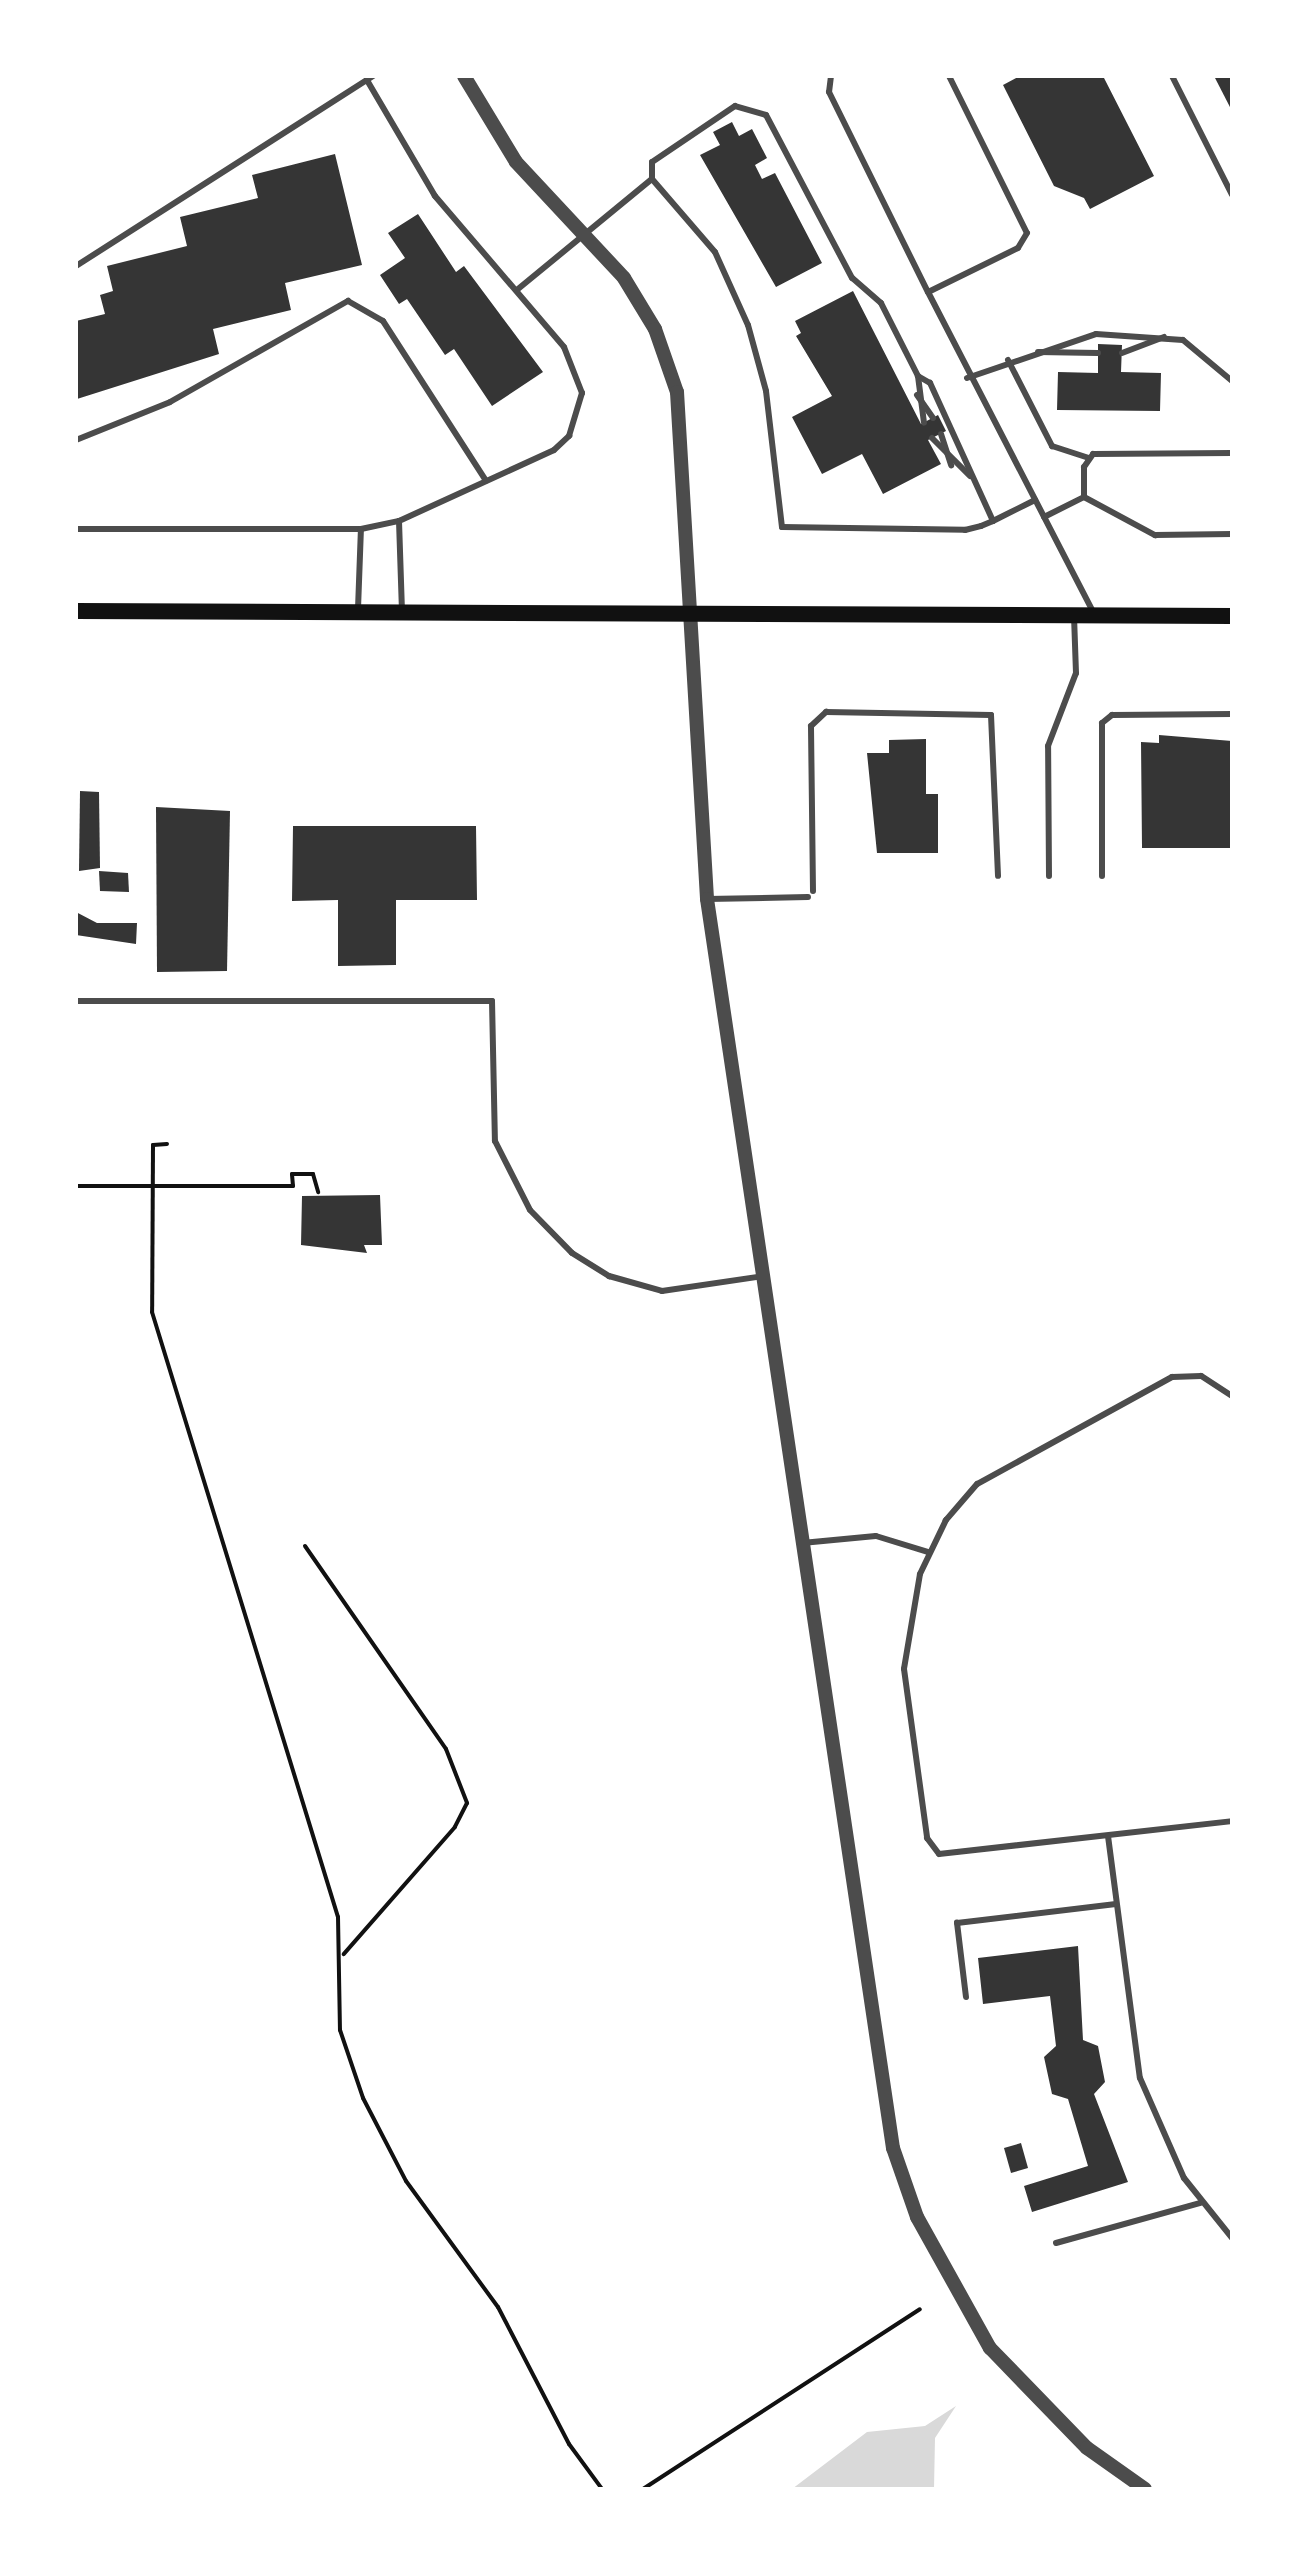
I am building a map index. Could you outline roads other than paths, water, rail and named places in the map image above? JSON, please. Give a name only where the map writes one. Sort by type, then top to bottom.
[{"type":"main road","points":[[76,611],[1232,616]]},
{"type":"street","points":[[464,76],[516,162],[583,233],[640,303],[677,392],[707,899],[877,2066],[917,2217],[990,2348],[1087,2448],[1145,2489]]},
{"type":"lane","points":[[831,76],[829,92],[967,378],[1094,615]]},
{"type":"lane","points":[[928,292],[1018,248],[1027,233],[949,76]]},
{"type":"lane","points":[[1172,76],[1232,195]]},
{"type":"lane","points":[[76,266],[370,78],[435,196],[518,289],[564,347],[582,405],[554,450],[399,521],[361,529],[76,529]]},
{"type":"lane","points":[[993,521],[970,476],[937,395],[918,376],[881,303],[852,278],[766,115],[743,105],[707,120],[687,143],[652,162],[652,179],[704,235],[743,311],[766,391],[782,527],[965,530],[993,521],[1035,500]]},
{"type":"lane","points":[[518,289],[652,179]]},
{"type":"lane","points":[[76,440],[170,402],[332,304],[356,302],[383,321],[486,481]]},
{"type":"lane","points":[[967,378],[1031,352],[1096,334],[1164,337],[1195,345],[1232,381]]},
{"type":"lane","points":[[1122,353],[1164,337]]},
{"type":"lane","points":[[1031,352],[1098,353]]},
{"type":"lane","points":[[1008,360],[1052,446],[1088,458],[1232,453]]},
{"type":"lane","points":[[918,376],[916,394],[924,423]]},
{"type":"lane","points":[[916,394],[933,418]]},
{"type":"lane","points":[[941,434],[951,465]]},
{"type":"lane","points":[[932,438],[951,465],[970,476]]},
{"type":"lane","points":[[1084,497],[1088,458]]},
{"type":"lane","points":[[1044,517],[1084,497]]},
{"type":"lane","points":[[1084,497],[1155,535],[1232,534]]},
{"type":"lane","points":[[399,521],[402,613]]},
{"type":"lane","points":[[358,613],[361,529]]},
{"type":"lane","points":[[1049,876],[1048,746],[1076,673],[1074,615]]},
{"type":"lane","points":[[813,891],[811,726],[826,712],[991,715],[998,876]]},
{"type":"lane","points":[[1102,876],[1102,723],[1118,714],[1232,714]]},
{"type":"lane","points":[[707,899],[808,897]]},
{"type":"lane","points":[[76,1001],[492,1001],[495,1141],[530,1210],[572,1253],[609,1276],[662,1291],[763,1276]]},
{"type":"lane","points":[[1232,1396],[1195,1375],[1161,1382],[996,1469],[960,1502],[928,1552],[908,1618],[904,1669],[929,1845],[951,1857],[1232,1821]]},
{"type":"lane","points":[[802,1543],[876,1536],[928,1552]]},
{"type":"lane","points":[[1108,1836],[1140,2078],[1161,2135],[1200,2203],[1232,2238]]},
{"type":"lane","points":[[966,1997],[957,1923],[1116,1904]]},
{"type":"lane","points":[[1056,2243],[1200,2203]]}]
